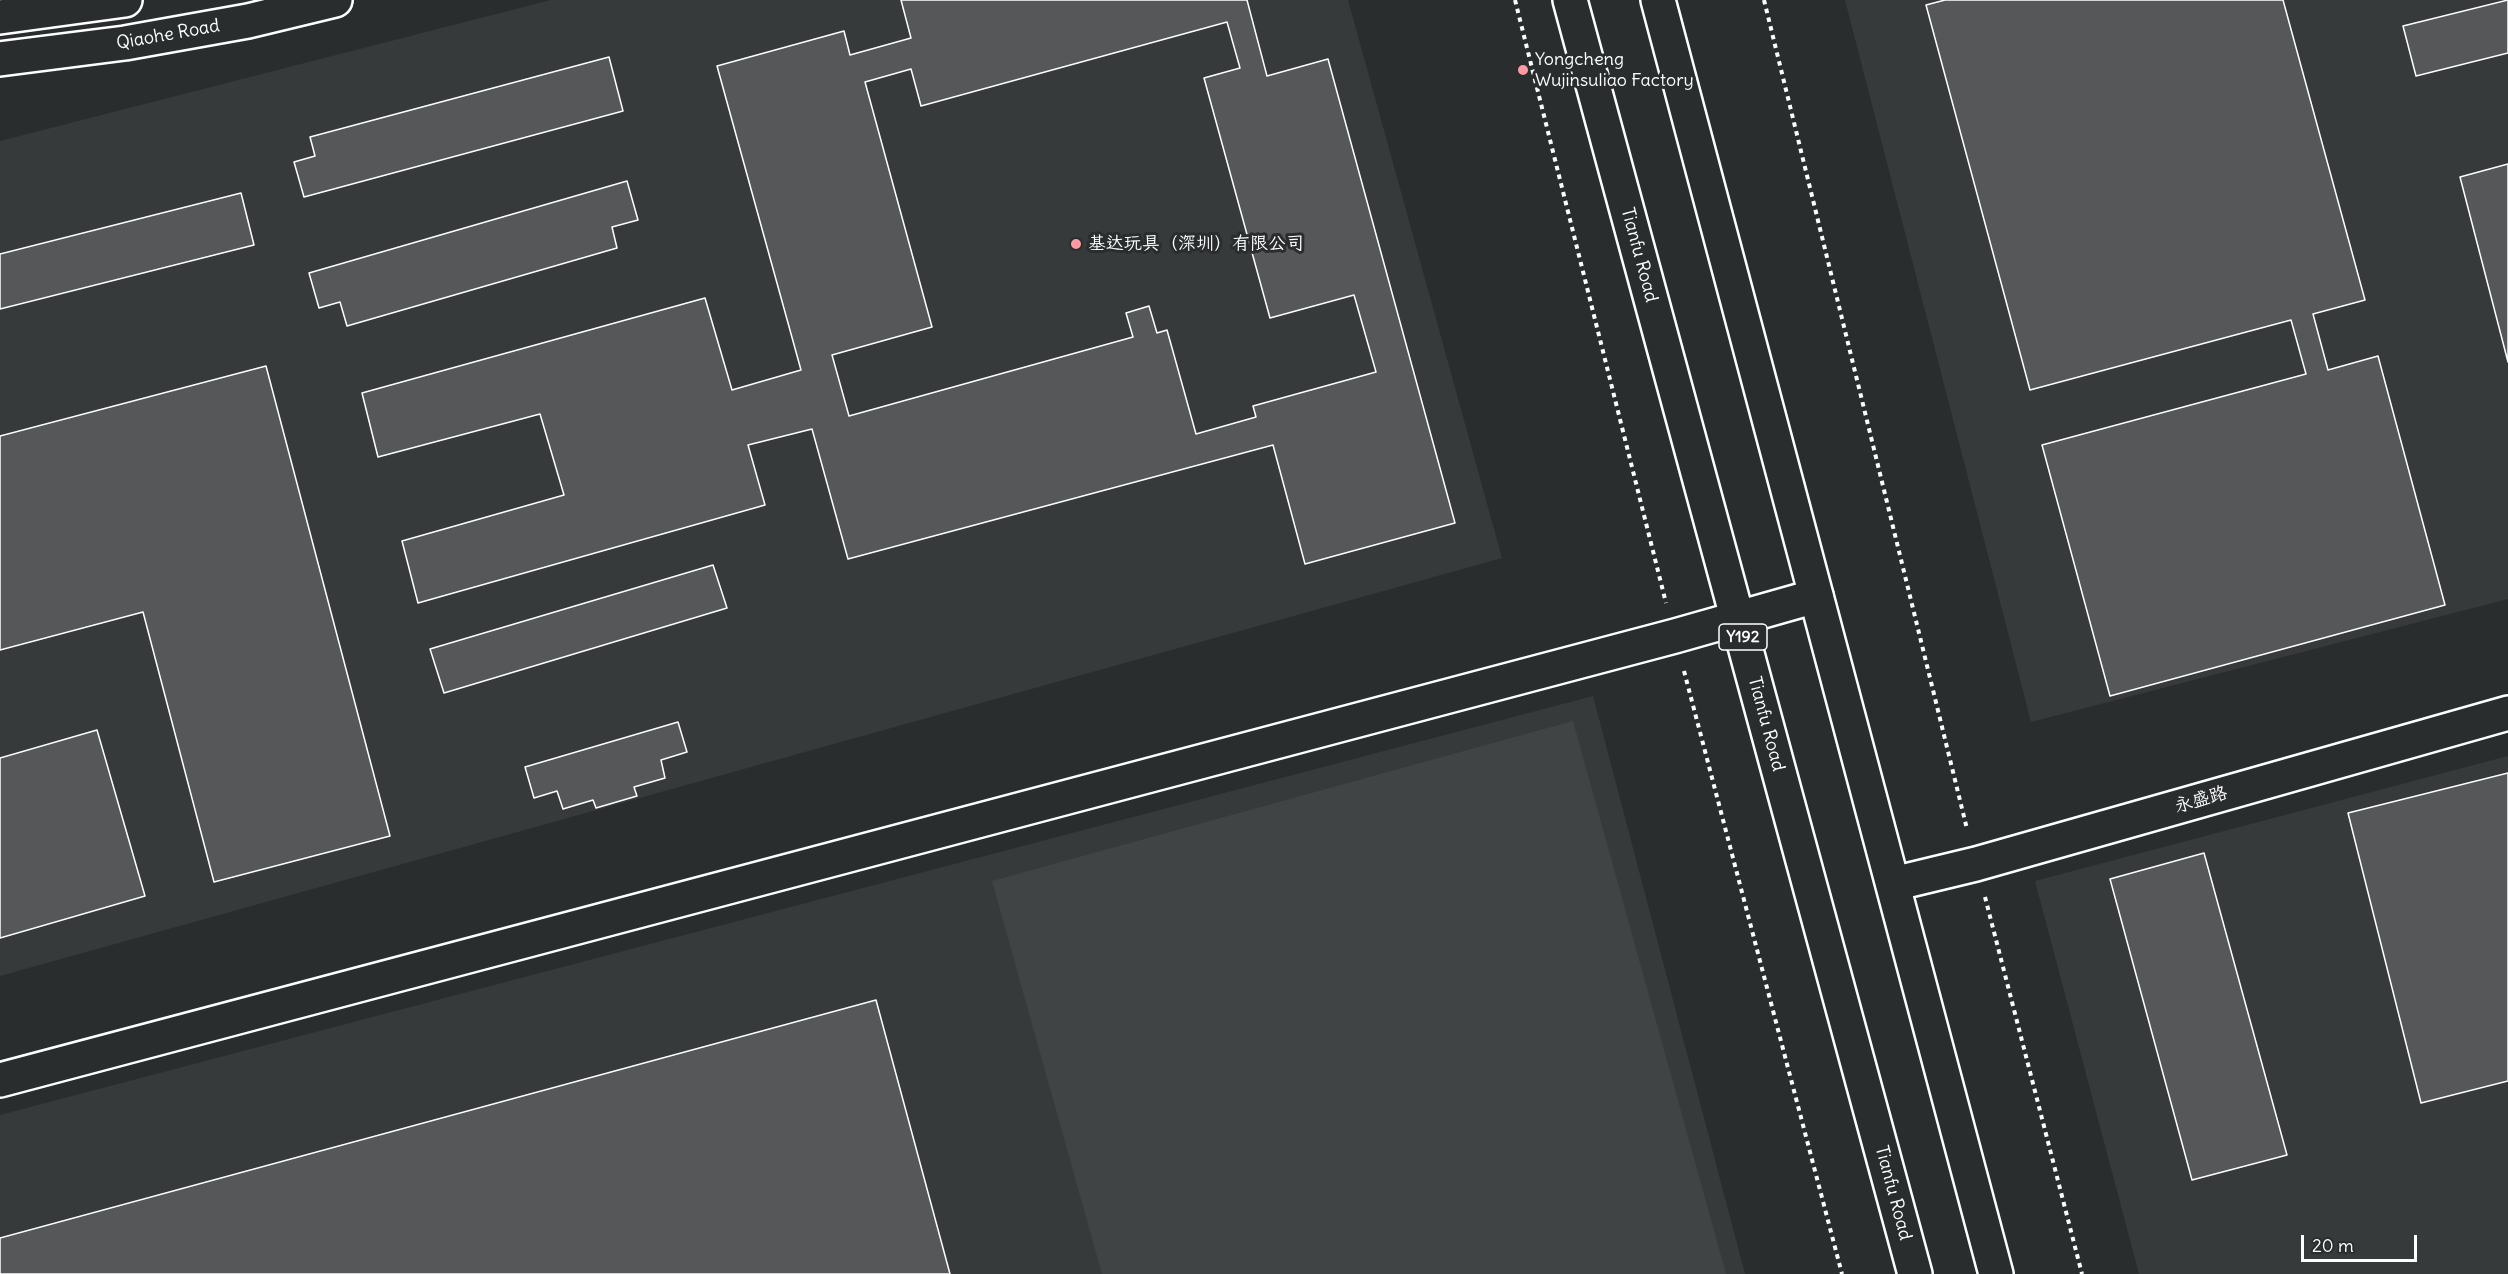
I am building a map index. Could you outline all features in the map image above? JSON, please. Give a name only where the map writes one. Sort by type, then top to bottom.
[{"type":"main road","points":[[0,16],[125,0]]},
{"type":"main road","name":"Qiaohe Road","points":[[0,59],[125,43],[248,21],[335,0]]},
{"type":"main road","name":"Tianfu Road","points":[[1570,0],[1915,1274]]},
{"type":"main road","points":[[1658,0],[1996,1274]]},
{"type":"main road","points":[[0,1080],[1816,596]]},
{"type":"main road","name":"永盛路","points":[[1893,884],[1976,864],[2508,713]]},
{"type":"path","points":[[1764,0],[1976,864],[2082,1274]]},
{"type":"shaded area","points":[[551,0],[1348,0],[1502,558],[0,976],[0,141]]},
{"type":"shaded area","points":[[1845,0],[2508,0],[2508,599],[2031,722]]},
{"type":"shaded area","points":[[1593,696],[1745,1274],[0,1274],[0,1115]]},
{"type":"shaded area","points":[[1573,721],[1726,1274],[1102,1274],[992,881]]},
{"type":"shaded area","points":[[2508,756],[2508,1274],[2139,1274],[2035,881]]},
{"type":"building","points":[[901,0],[1247,0],[1267,76],[1328,59],[1455,523],[1305,564],[1273,445],[848,559],[812,429],[748,445],[765,505],[418,603],[402,541],[564,495],[540,414],[378,457],[362,393],[705,298],[732,390],[801,370],[717,66],[844,31],[850,55],[911,38]],"holes":[[[1227,22],[1240,68],[1204,78],[1270,318],[1354,295],[1376,372],[1253,406],[1256,417],[1196,434],[1167,330],[1157,333],[1149,306],[1126,313],[1133,337],[849,416],[832,355],[932,327],[865,82],[911,69],[921,106]]]},
{"type":"building","points":[[1945,0],[2283,0],[2365,300],[2313,314],[2328,370],[2378,356],[2445,605],[2110,696],[2042,445],[2306,374],[2291,320],[2030,390],[1926,5]]},
{"type":"building","points":[[2508,0],[2508,53],[2416,76],[2403,26]]},
{"type":"building","points":[[609,57],[623,111],[304,197],[294,162],[315,156],[310,137]]},
{"type":"building","points":[[2508,164],[2508,362],[2460,177]]},
{"type":"building","points":[[627,181],[638,220],[612,227],[617,248],[347,326],[340,302],[319,308],[309,273]]},
{"type":"building","points":[[241,193],[254,245],[0,309],[0,254]]},
{"type":"building","points":[[266,366],[390,836],[214,882],[143,612],[0,650],[0,436]]},
{"type":"building","points":[[713,565],[727,608],[444,693],[430,649]]},
{"type":"building","points":[[678,722],[687,752],[661,760],[665,778],[634,787],[637,796],[596,808],[593,800],[563,809],[557,791],[534,798],[525,767]]},
{"type":"building","points":[[97,730],[145,896],[0,938],[0,758]]},
{"type":"building","points":[[2508,773],[2508,1081],[2421,1103],[2348,813]]},
{"type":"building","points":[[2204,853],[2287,1155],[2192,1180],[2110,879]]},
{"type":"building","points":[[876,1000],[950,1274],[0,1274],[0,1238]]},
{"type":"place","name":"Yongcheng Wujinsuliao Factory","points":[[1523,70]]},
{"type":"place","name":"基达玩具（深圳）有限公司","points":[[1076,244]]}]
